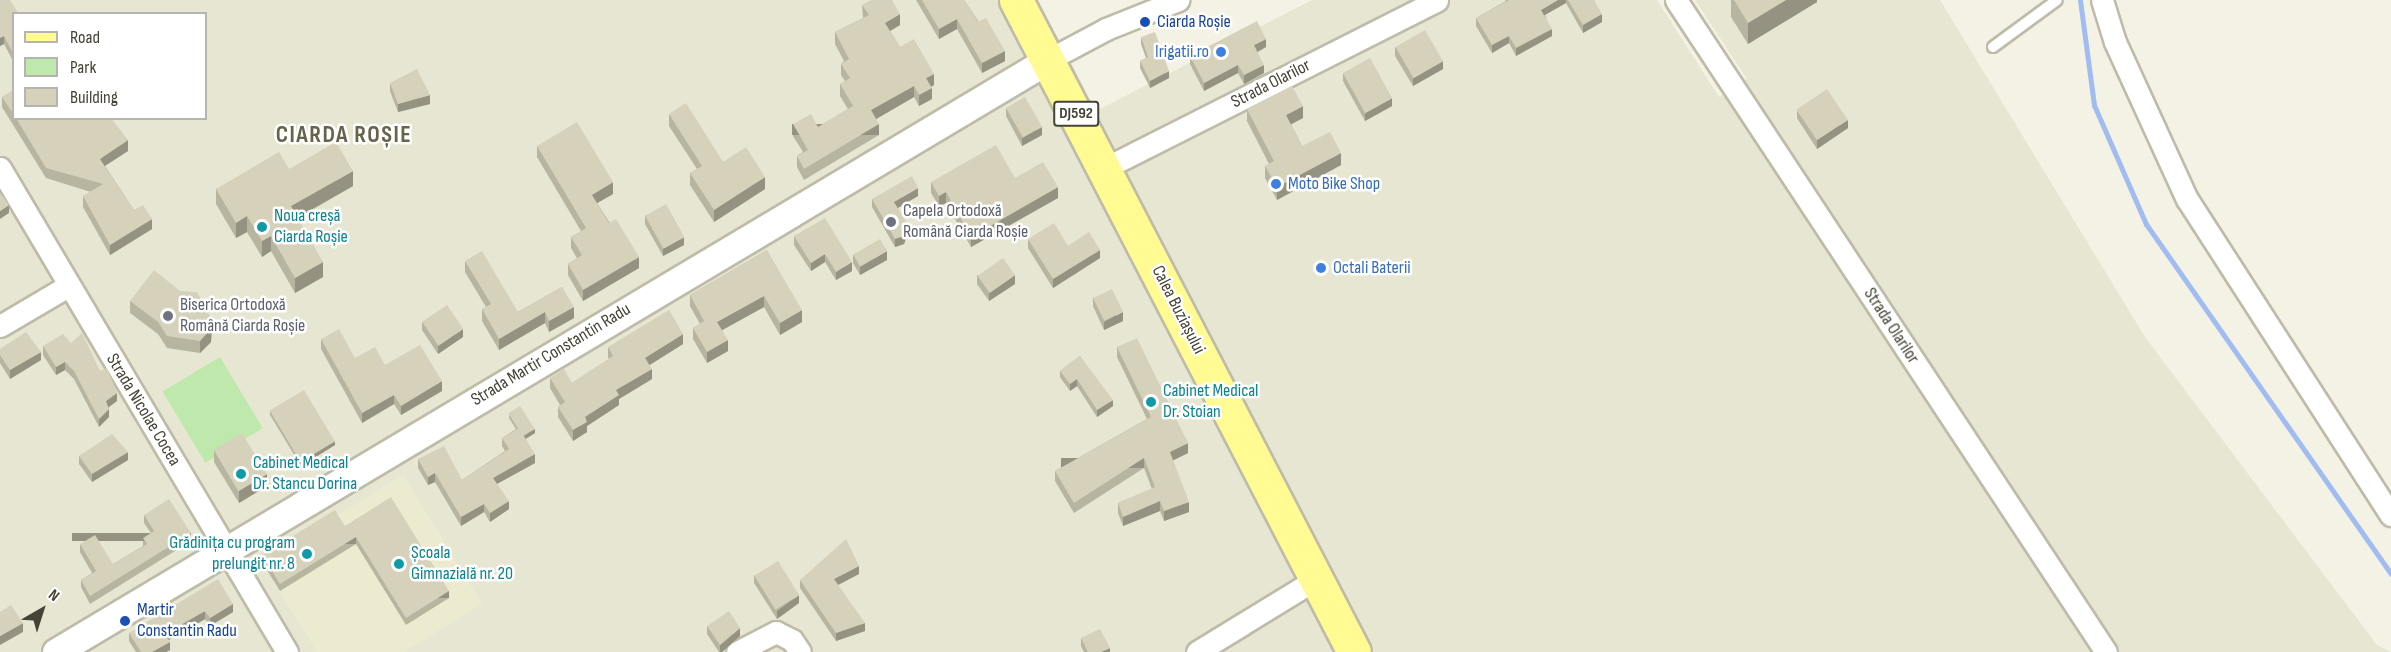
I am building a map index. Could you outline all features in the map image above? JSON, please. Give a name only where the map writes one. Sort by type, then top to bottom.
[{"type":"main road","name":"Calea Buziașului","points":[[1016,0],[1354,652]]},
{"type":"street","points":[[1048,60],[1106,29],[1178,0]]},
{"type":"street","name":"Strada Olarilor","points":[[1104,168],[1437,0]]},
{"type":"street","name":"Strada Olarilor","points":[[1676,0],[2106,652]]},
{"type":"street","points":[[2102,0],[2115,42],[2187,199],[2391,515]]},
{"type":"street","name":"Strada Martir Constantin Radu","points":[[56,652],[1048,60]]},
{"type":"street","name":"Strada Nicolae Cocea","points":[[0,168],[287,652]]},
{"type":"street","points":[[0,326],[68,286]]},
{"type":"street","points":[[1197,652],[1316,579]]},
{"type":"street","points":[[737,652],[776,632],[792,640],[800,652]]},
{"type":"lane","points":[[1993,46],[2057,0]]},
{"type":"shaded area","points":[[0,0],[1038,0],[1096,111],[1312,0],[1657,0],[1719,97],[1747,79],[1695,0],[1940,0],[2145,337],[2377,645],[2391,652],[0,652]]},
{"type":"shaded area","points":[[403,475],[482,604],[404,652],[317,652],[262,562]]},
{"type":"green space","points":[[220,357],[263,428],[205,463],[163,392]]},
{"type":"building","points":[[0,0],[10,0],[18,12],[12,12],[12,51],[4,36],[0,38]]},
{"type":"building","points":[[871,0],[892,0],[900,14],[885,23],[900,47],[914,39],[934,74],[926,78],[932,88],[919,95],[914,86],[871,110],[879,124],[804,169],[797,156],[808,150],[793,124],[811,114],[818,127],[853,106],[840,84],[850,78],[841,64],[849,59],[835,32],[869,15],[862,5]]},
{"type":"building","points":[[922,0],[964,0],[978,22],[986,18],[1005,51],[982,63],[957,19],[939,29]]},
{"type":"building","points":[[1509,0],[1558,0],[1541,10],[1552,29],[1516,48],[1509,36],[1492,45],[1476,18]]},
{"type":"building","points":[[1568,0],[1594,0],[1602,14],[1583,25]]},
{"type":"building","points":[[1734,0],[1786,0],[1748,23]]},
{"type":"building","points":[[1257,21],[1266,39],[1254,45],[1264,65],[1244,75],[1238,65],[1204,83],[1190,56]]},
{"type":"building","points":[[1425,30],[1443,61],[1414,78],[1396,47]]},
{"type":"building","points":[[1155,32],[1169,71],[1150,81],[1140,61],[1148,57],[1141,37]]},
{"type":"building","points":[[1370,58],[1392,98],[1365,113],[1343,73]]},
{"type":"building","points":[[417,69],[430,95],[398,104],[390,83]]},
{"type":"building","points":[[1292,86],[1303,106],[1286,115],[1302,146],[1330,132],[1341,153],[1277,187],[1265,166],[1274,161],[1247,109]]},
{"type":"building","points":[[1827,89],[1848,120],[1817,140],[1796,110]]},
{"type":"building","points":[[12,91],[12,112],[2,97]]},
{"type":"building","points":[[1025,97],[1042,126],[1023,137],[1006,108]]},
{"type":"building","points":[[686,103],[723,162],[746,147],[765,177],[714,210],[690,173],[702,166],[669,114]]},
{"type":"building","points":[[17,120],[113,120],[128,140],[100,159],[134,210],[143,205],[152,219],[110,245],[83,196],[103,184],[46,168]]},
{"type":"building","points":[[577,122],[613,182],[592,195],[609,223],[616,219],[639,257],[583,290],[568,264],[582,255],[571,237],[586,228],[537,146]]},
{"type":"building","name":"Noua creșă Ciarda Roșie","points":[[336,142],[353,171],[291,206],[323,262],[295,278],[271,236],[262,241],[247,216],[236,223],[216,189],[279,152],[289,169]]},
{"type":"building","points":[[996,145],[1015,178],[1043,162],[1058,187],[971,237],[946,192],[939,196],[931,182]]},
{"type":"building","points":[[912,176],[918,188],[894,202],[908,225],[904,236],[895,239],[872,199]]},
{"type":"building","points":[[0,193],[9,205],[0,211]]},
{"type":"building","points":[[666,204],[684,237],[663,249],[645,216]]},
{"type":"building","points":[[825,218],[852,262],[836,272],[825,254],[811,263],[794,236]]},
{"type":"building","points":[[1054,223],[1068,246],[1089,232],[1100,250],[1053,279],[1028,239]]},
{"type":"building","points":[[880,239],[887,251],[860,267],[853,254]]},
{"type":"building","points":[[767,250],[802,310],[780,323],[764,296],[717,322],[728,340],[707,352],[693,328],[704,321],[690,295]]},
{"type":"building","points":[[482,251],[518,312],[562,287],[574,307],[549,321],[545,312],[499,339],[482,309],[491,304],[465,261]]},
{"type":"building","points":[[1003,258],[1015,275],[990,293],[978,276]]},
{"type":"building","name":"Biserica Ortodoxă Română Ciarda Roșie","points":[[154,270],[180,291],[197,292],[212,320],[211,329],[200,341],[167,336],[158,322],[130,301]]},
{"type":"building","points":[[1112,289],[1123,311],[1104,321],[1093,298]]},
{"type":"building","points":[[447,305],[463,329],[438,346],[422,322]]},
{"type":"building","points":[[669,310],[683,334],[645,358],[652,369],[616,390],[619,395],[585,417],[587,422],[573,430],[558,407],[565,402],[550,378],[564,369],[572,383],[613,356],[608,347]]},
{"type":"building","points":[[339,329],[355,358],[375,347],[385,365],[420,345],[442,381],[401,406],[394,395],[362,413],[321,339]]},
{"type":"building","points":[[26,332],[41,352],[10,370],[0,355],[0,349]]},
{"type":"building","points":[[82,333],[100,371],[107,368],[117,393],[106,401],[109,409],[99,419],[74,371],[65,362],[56,367],[43,346],[63,334],[71,343]]},
{"type":"building","points":[[1137,338],[1188,443],[1170,452],[1189,502],[1164,511],[1160,501],[1123,517],[1118,503],[1155,487],[1144,458],[1074,503],[1055,471],[1151,417],[1117,347]]},
{"type":"building","points":[[1080,356],[1113,400],[1097,410],[1077,379],[1070,384],[1060,371]]},
{"type":"building","points":[[304,390],[335,441],[301,462],[270,411]]},
{"type":"building","points":[[520,406],[535,429],[523,436],[508,414]]},
{"type":"building","points":[[519,428],[535,454],[493,478],[509,501],[490,513],[484,504],[461,517],[435,473],[428,477],[418,459],[444,446],[462,480],[509,449],[502,438]]},
{"type":"building","name":"Cabinet Medical Dr. Stancu Dorina","points":[[242,433],[267,474],[238,491],[214,450]]},
{"type":"building","points":[[112,434],[128,452],[92,474],[79,456]]},
{"type":"building","points":[[391,497],[449,591],[406,618],[356,537],[280,584],[262,555],[335,510],[345,526]]},
{"type":"building","points":[[169,499],[191,533],[90,596],[81,580],[96,571],[80,544],[95,535],[113,564],[147,544],[143,538],[154,531],[144,515]]},
{"type":"building","points":[[846,539],[859,566],[834,579],[865,623],[836,633],[800,580]]},
{"type":"building","points":[[778,561],[799,595],[775,610],[754,576]]},
{"type":"building","points":[[218,579],[233,604],[210,618],[205,611],[165,634],[170,642],[152,652],[141,652],[129,633]]},
{"type":"building","points":[[11,605],[23,623],[0,636],[0,612]]},
{"type":"building","points":[[729,611],[740,628],[720,645],[707,626]]},
{"type":"building","points":[[1100,629],[1110,648],[1101,652],[1088,652],[1081,638]]},
{"type":"waterway","points":[[2080,0],[2094,105],[2146,224],[2391,574]]},
{"type":"place","name":"Ciarda Roșie","points":[[1145,22]]},
{"type":"place","name":"Irigatii.ro","points":[[1221,52]]},
{"type":"place","name":"Moto Bike Shop","points":[[1276,184]]},
{"type":"place","name":"Capela Ortodoxă Română Ciarda Roșie","points":[[891,222]]},
{"type":"place","name":"Noua creșă Ciarda Roșie","points":[[262,227]]},
{"type":"place","name":"Octali Baterii","points":[[1321,268]]},
{"type":"place","name":"Biserica Ortodoxă Română Ciarda Roșie","points":[[168,316]]},
{"type":"place","name":"Cabinet Medical Dr. Stoian","points":[[1151,402]]},
{"type":"place","name":"Cabinet Medical Dr. Stancu Dorina","points":[[241,474]]},
{"type":"place","name":"Grădinița cu program prelungit nr. 8","points":[[307,554]]},
{"type":"place","name":"Școala Gimnazială nr. 20","points":[[399,564]]},
{"type":"place","name":"Martir Constantin Radu","points":[[125,621]]},
{"type":"district","name":"CIARDA ROȘIE","points":[[344,135]]}]
